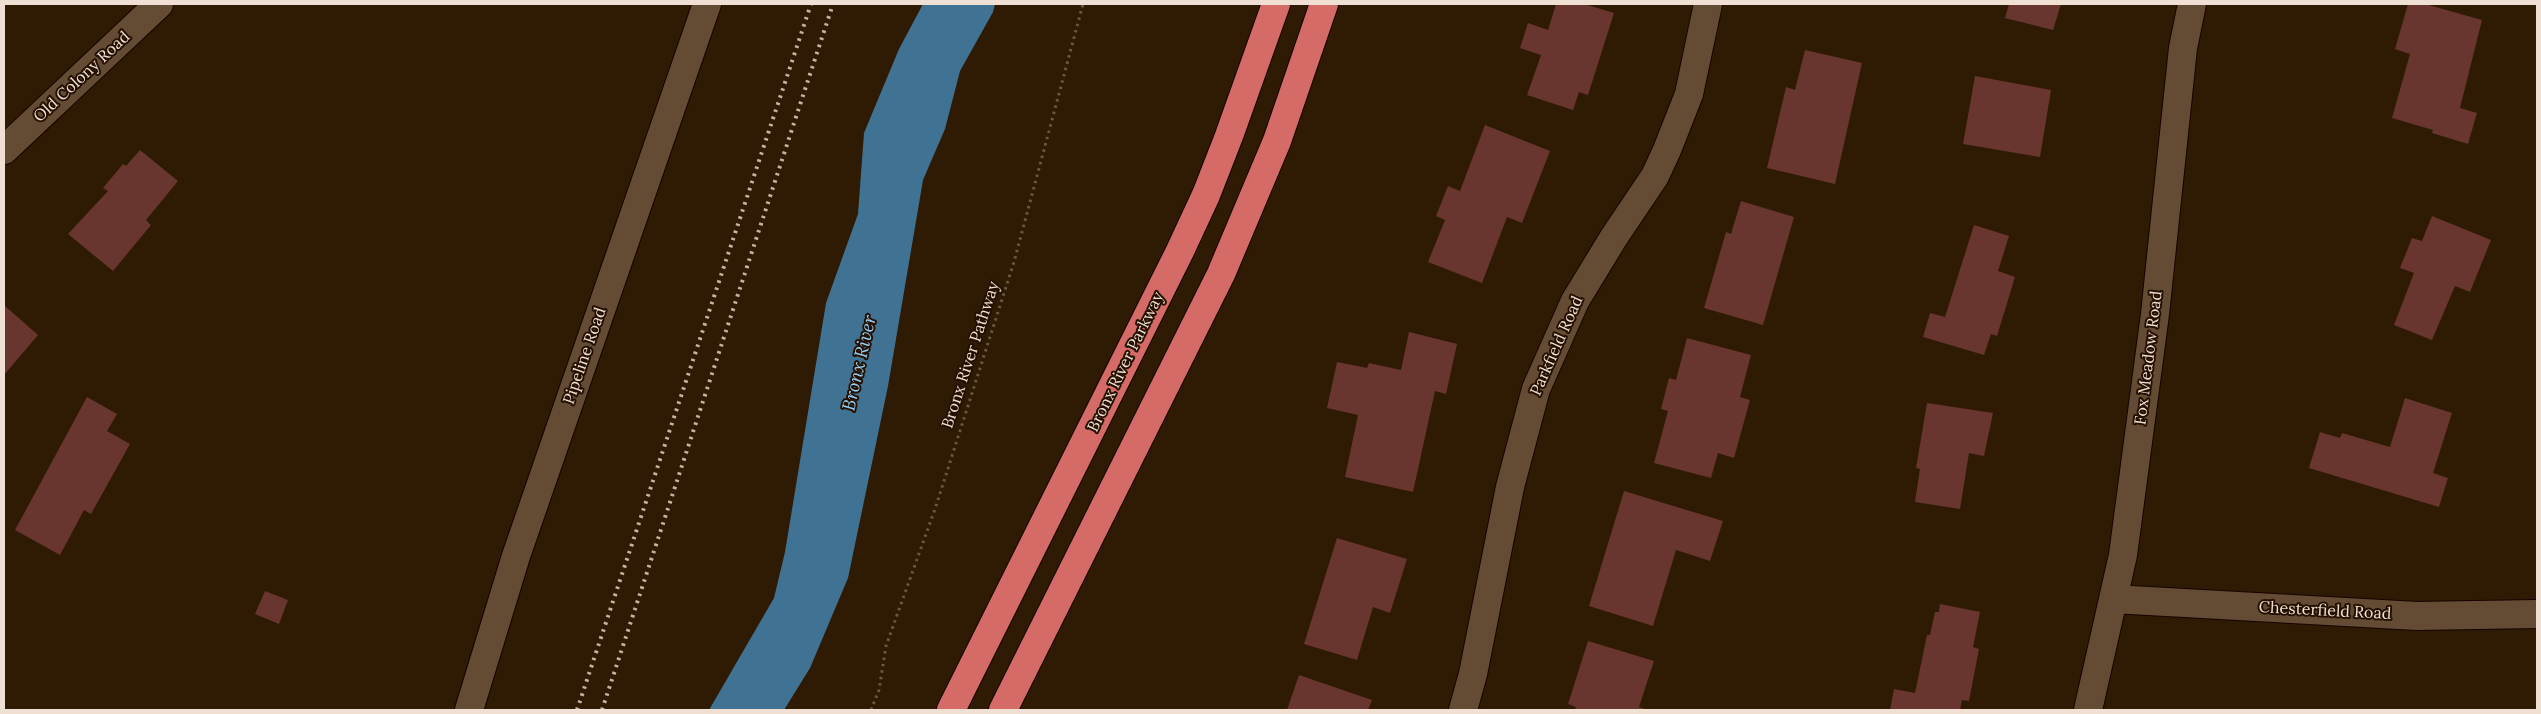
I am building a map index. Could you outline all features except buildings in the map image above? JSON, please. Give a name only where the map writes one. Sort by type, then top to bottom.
[{"type":"highway","name":"Bronx River Parkway","points":[[951,710],[1180,251],[1219,161],[1276,4]]},
{"type":"highway","points":[[1003,710],[1220,274],[1277,141],[1324,4]]},
{"type":"street","name":"Old Colony Road","points":[[4,150],[159,4]]},
{"type":"street","name":"Pipeline Road","points":[[469,710],[516,556],[707,4]]},
{"type":"street","name":"Parkfield Road","points":[[1463,710],[1473,674],[1513,474],[1536,389],[1575,301],[1614,237],[1655,176],[1667,150],[1689,94],[1708,4]]},
{"type":"street","name":"Fox Meadow Road","points":[[2088,710],[2123,555],[2152,333],[2183,48],[2192,4]]},
{"type":"street","name":"Chesterfield Road","points":[[2113,599],[2417,616],[2537,614]]},
{"type":"path","name":"Bronx River Pathway","points":[[871,710],[878,690],[886,646],[935,509],[1014,262],[1083,4]]},
{"type":"water","name":"Bronx River","points":[[923,4],[995,4],[993,12],[960,71],[945,129],[923,180],[888,386],[848,578],[810,668],[784,710],[709,710],[774,598],[785,552],[826,303],[858,214],[864,133],[899,49]]},
{"type":"railway","points":[[577,710],[811,4]]},
{"type":"railway","points":[[602,710],[833,4]]}]
